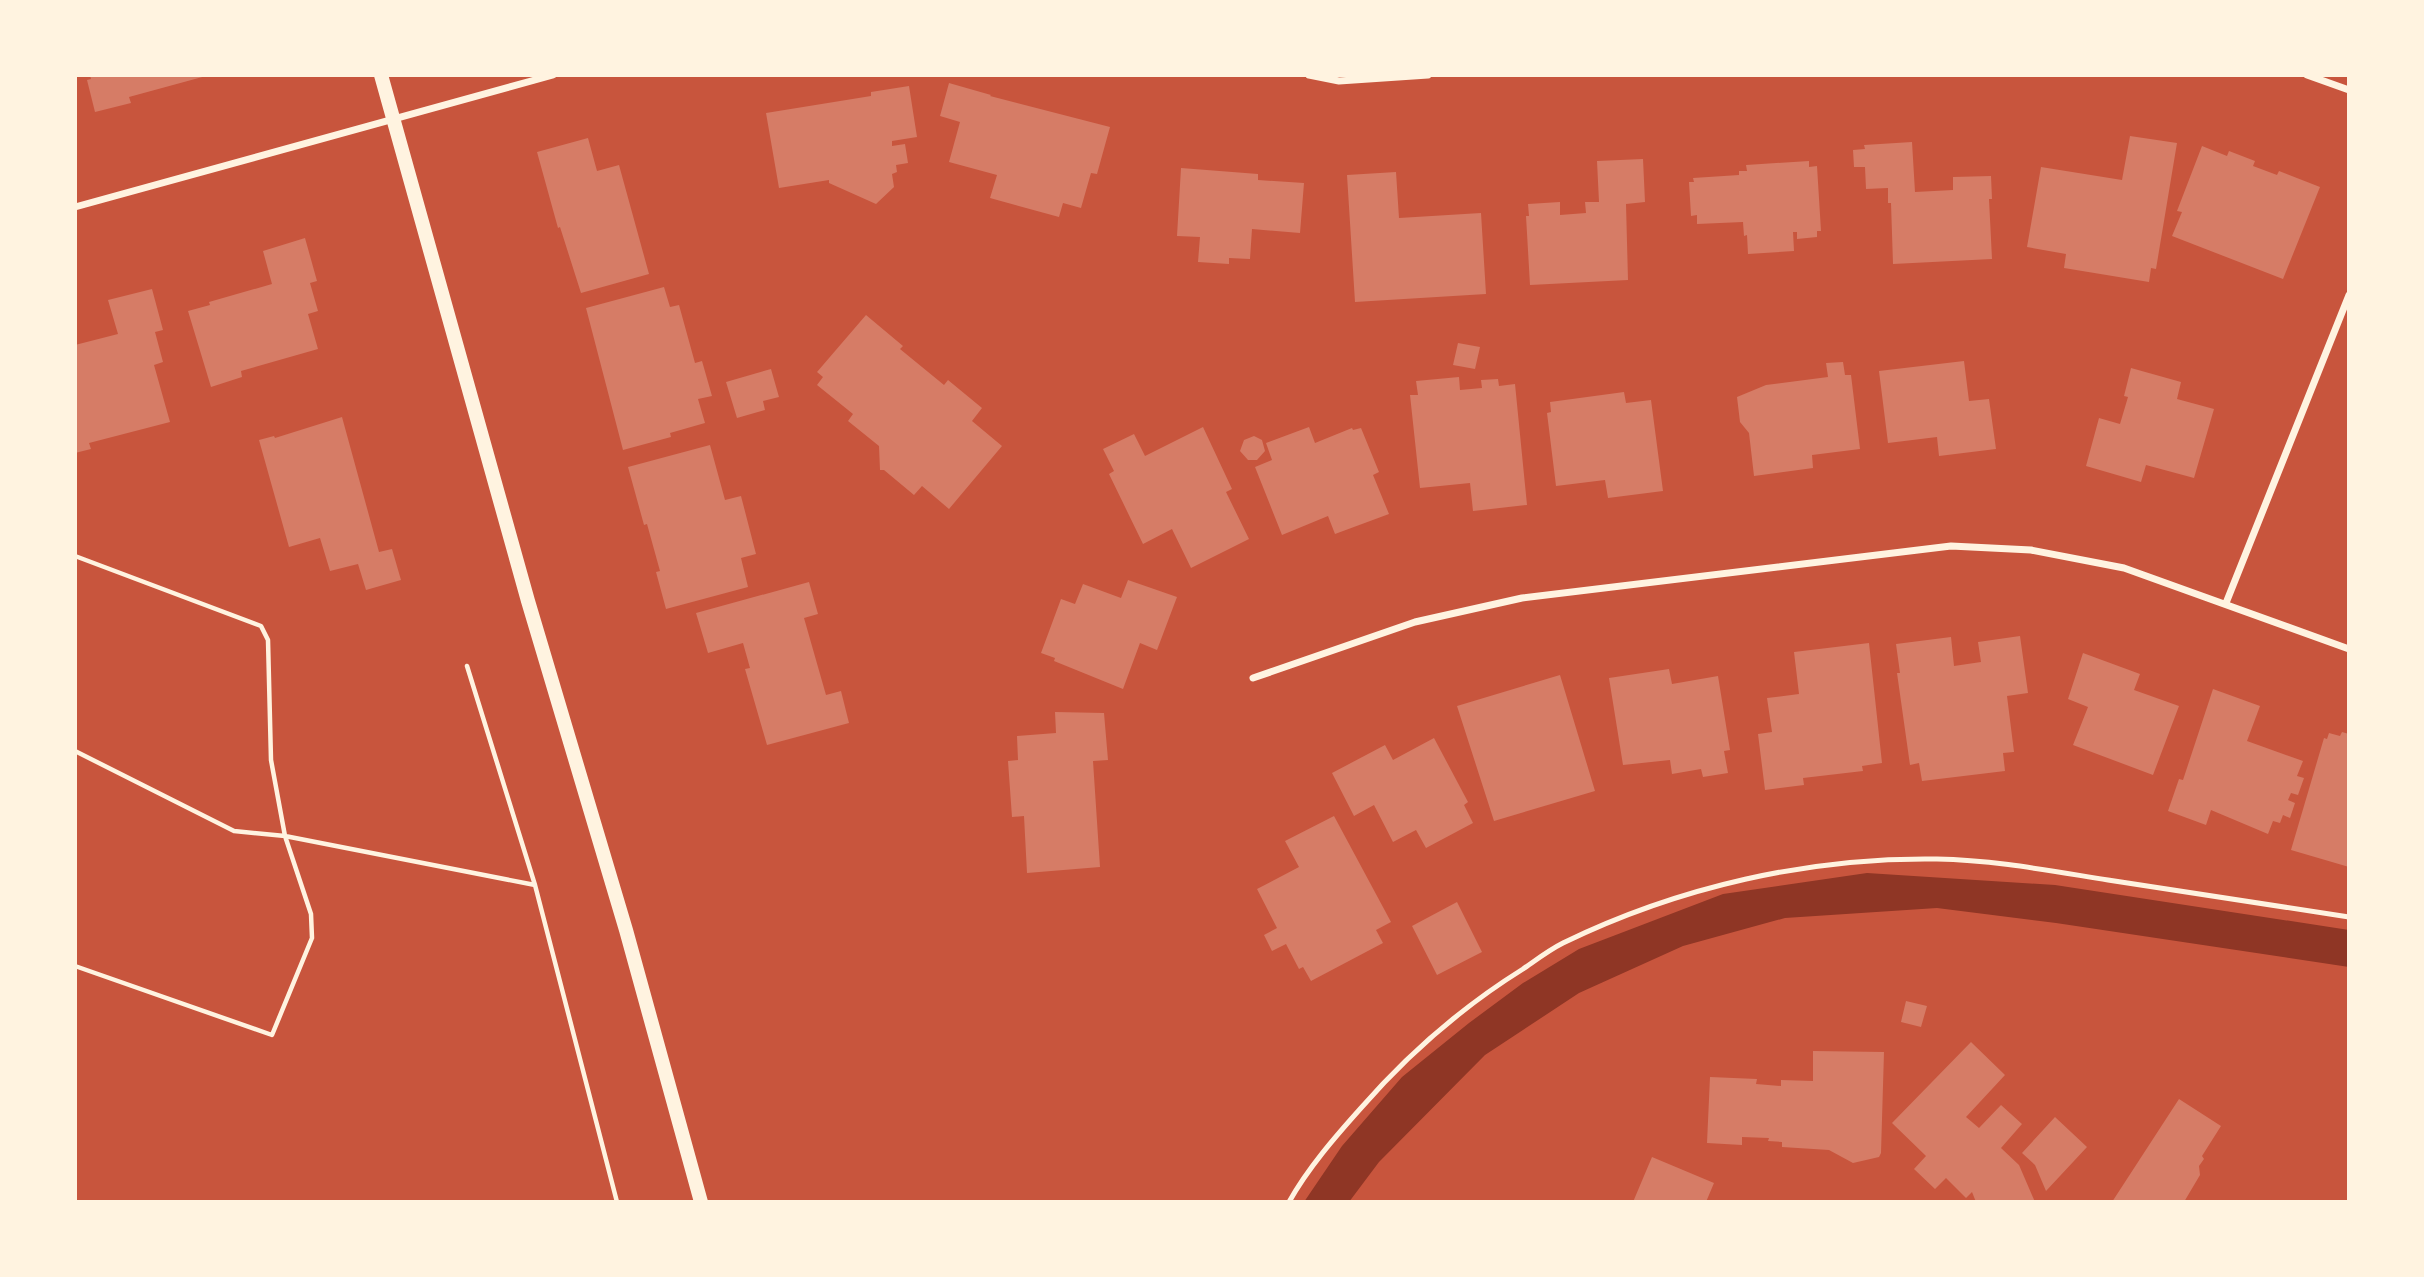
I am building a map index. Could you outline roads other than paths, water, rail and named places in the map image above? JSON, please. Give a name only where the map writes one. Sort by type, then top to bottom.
[{"type":"main road","points":[[381,75],[528,601],[626,930],[701,1202]]},
{"type":"street","points":[[75,207],[553,75]]},
{"type":"street","points":[[1309,75],[1339,81],[1428,75]]},
{"type":"street","points":[[2307,75],[2349,90]]},
{"type":"street","points":[[2226,603],[2349,295]]},
{"type":"street","points":[[1253,678],[1415,622],[1522,598],[1951,546],[2031,550],[2124,568],[2349,649]]},
{"type":"lane","points":[[1289,1202],[1331,1142],[1382,1083],[1442,1026],[1493,988],[1561,944],[1631,914],[1701,890],[1787,871],[1864,860],[1938,859],[1999,863],[2349,916]]}]
